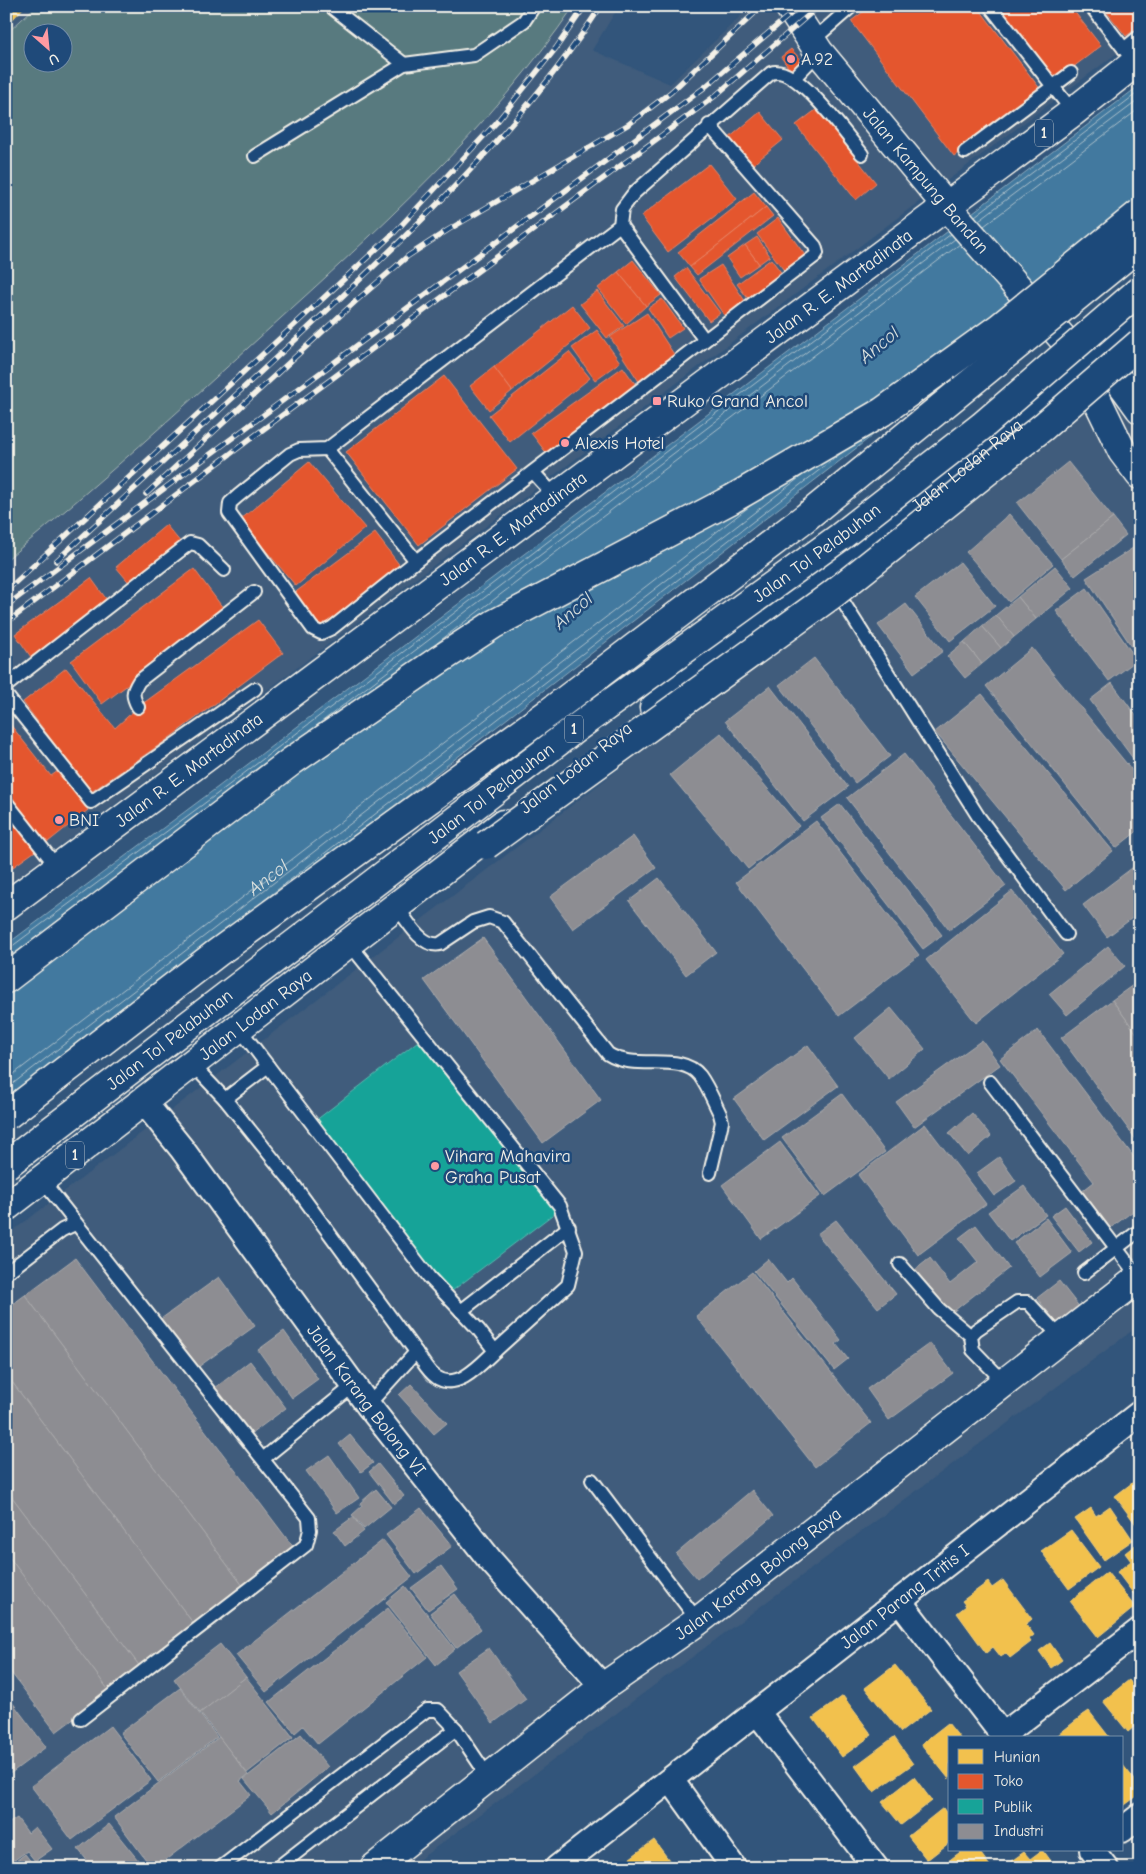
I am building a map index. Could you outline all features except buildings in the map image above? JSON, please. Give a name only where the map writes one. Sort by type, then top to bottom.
[{"type":"main road","name":"Jalan Kampung Bandan","points":[[789,6],[815,47],[951,211],[1084,360]]},
{"type":"main road","name":"Jalan R. E. Martadinata","points":[[6,906],[58,867],[217,732],[555,496],[951,211],[1072,112],[1135,51]]},
{"type":"main road","points":[[6,979],[292,761],[439,660],[494,624],[732,499],[882,412],[1000,327],[1140,213]]},
{"type":"main road","name":"Jalan Tol Pelabuhan","points":[[6,1116],[217,953],[547,714],[805,518],[1140,245]]},
{"type":"main road","name":"Jalan Tol Pelabuhan","points":[[6,1165],[568,734],[840,537],[982,426],[1140,290]]},
{"type":"main road","name":"Jalan Lodan Raya","points":[[6,1207],[826,575],[844,564],[1084,360],[1140,321]]},
{"type":"main road","points":[[426,884],[486,845],[832,594],[1044,426],[1140,343]]},
{"type":"main road","points":[[1084,360],[1131,378]]},
{"type":"main road","points":[[1084,360],[1098,404],[1122,451],[1140,475]]},
{"type":"main road","points":[[1098,404],[1131,378]]},
{"type":"main road","points":[[1131,378],[1140,409]]},
{"type":"main road","name":"Jalan Karang Bolong Raya","points":[[374,1868],[603,1687],[698,1621],[1139,1278]]},
{"type":"street","name":"Jalan Karang Bolong VI","points":[[144,1102],[182,1149],[353,1386],[490,1560],[603,1687]]},
{"type":"street","name":"Jalan Parang Tritis I","points":[[557,1868],[1140,1413]]},
{"type":"street","points":[[900,1602],[1004,1736],[1140,1630]]},
{"type":"street","points":[[758,1713],[876,1868]]},
{"type":"street","points":[[671,1780],[734,1868]]},
{"type":"street","points":[[1124,1828],[1140,1816]]},
{"type":"lane","points":[[330,6],[404,64]]},
{"type":"lane","points":[[255,156],[404,64],[474,55],[524,21],[534,6]]},
{"type":"lane","points":[[794,78],[815,47],[852,6]]},
{"type":"lane","points":[[990,6],[1072,112]]},
{"type":"lane","points":[[1091,6],[1135,51]]},
{"type":"lane","points":[[704,339],[620,225],[622,209],[634,192],[770,73],[780,71],[794,78],[811,93],[862,154]]},
{"type":"lane","points":[[965,152],[1071,73]]},
{"type":"lane","points":[[620,225],[327,449],[299,450],[290,454],[230,503],[229,513],[313,629],[321,633],[332,628],[416,560],[817,252],[815,246],[709,125]]},
{"type":"lane","points":[[327,449],[416,560]]},
{"type":"lane","points":[[533,472],[555,496]]},
{"type":"lane","points":[[6,686],[190,543],[198,544],[224,570]]},
{"type":"lane","points":[[826,575],[978,816],[1066,934]]},
{"type":"lane","points":[[138,707],[133,697],[133,690],[139,681],[254,592]]},
{"type":"lane","points":[[6,695],[91,802],[169,744],[217,732],[255,689]]},
{"type":"lane","points":[[6,802],[58,867]]},
{"type":"lane","points":[[396,905],[413,928],[429,944],[434,945],[440,944],[474,922],[489,916],[502,922],[608,1054],[618,1060],[630,1063],[684,1064],[700,1075],[720,1114],[722,1122],[710,1173]]},
{"type":"lane","points":[[192,1064],[226,1099],[294,1185],[436,1377],[450,1381],[463,1378],[496,1351],[568,1285],[576,1251],[560,1206],[348,942]]},
{"type":"lane","points":[[239,1028],[418,1263],[496,1351]]},
{"type":"lane","points":[[226,1099],[268,1066]]},
{"type":"lane","points":[[990,1082],[1139,1278]]},
{"type":"lane","points":[[42,1180],[75,1224],[264,1458],[309,1518],[310,1530],[306,1545],[81,1719]]},
{"type":"lane","points":[[6,1273],[62,1230],[75,1224]]},
{"type":"lane","points":[[461,1311],[569,1227]]},
{"type":"lane","points":[[1084,1273],[1140,1230]]},
{"type":"lane","points":[[900,1264],[939,1309],[971,1336],[974,1350],[1004,1382]]},
{"type":"lane","points":[[971,1336],[976,1330],[1017,1302],[1028,1302],[1060,1338]]},
{"type":"lane","points":[[368,1405],[416,1352]]},
{"type":"lane","points":[[264,1458],[353,1386]]},
{"type":"lane","points":[[592,1480],[698,1621]]},
{"type":"lane","points":[[220,1868],[427,1710],[438,1710],[456,1729],[489,1778]]},
{"type":"lane","points":[[277,1868],[456,1729]]},
{"type":"shaded area","points":[[6,6],[619,6],[592,50],[670,84],[751,6],[1140,6],[1140,36],[6,886]]},
{"type":"shaded area","points":[[1140,361],[1140,1325],[408,1868],[6,1868],[6,1236],[1059,434]]},
{"type":"green space","points":[[36,6],[574,6],[541,51],[470,136],[392,215],[140,446],[6,560],[6,34]]},
{"type":"water","name":"Ancol","points":[[1140,85],[1140,223],[1023,319],[282,893],[6,1103],[6,945],[218,787]]},
{"type":"railway","points":[[6,591],[395,232],[496,123],[556,48],[585,6]]},
{"type":"railway","points":[[56,561],[346,293],[464,177],[536,95],[570,51],[601,6]]},
{"type":"railway","points":[[146,494],[357,300],[408,256],[448,230],[629,124],[671,92],[762,6]]},
{"type":"railway","points":[[6,606],[705,87],[800,6]]},
{"type":"railway","points":[[6,623],[250,439],[715,96],[819,6]]},
{"type":"place","name":"A.92","points":[[791,59]]},
{"type":"place","name":"Ruko Grand Ancol","points":[[657,401]]},
{"type":"place","name":"Alexis Hotel","points":[[565,443]]},
{"type":"place","name":"BNI","points":[[59,820]]},
{"type":"place","name":"Vihara Mahavira Graha Pusat","points":[[435,1166]]}]
